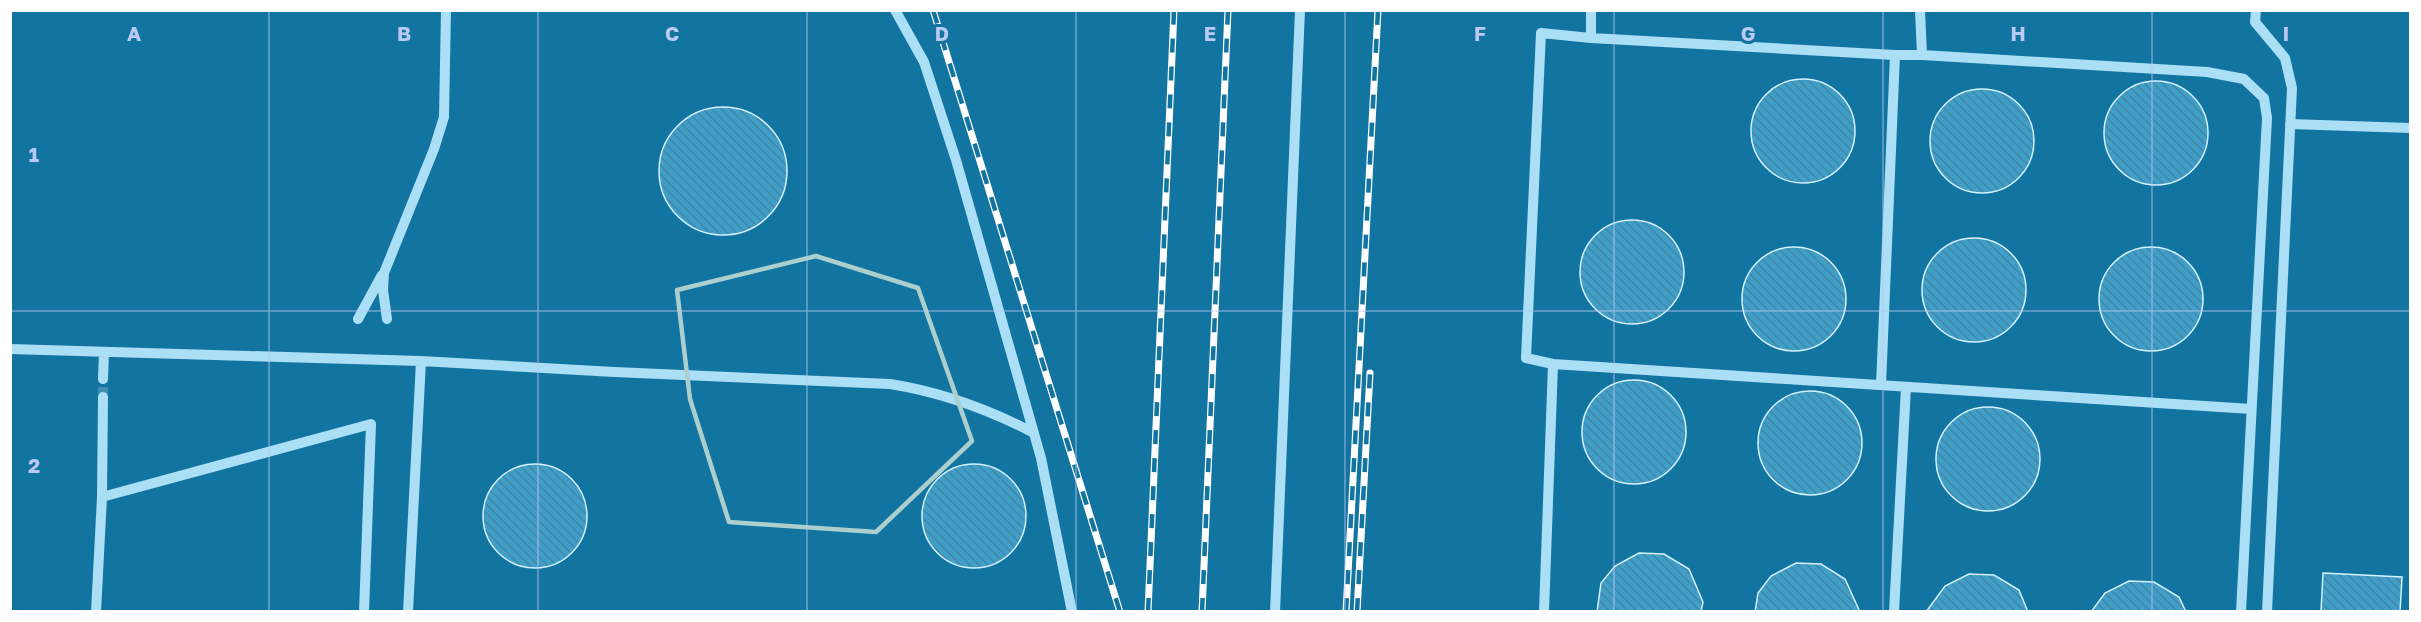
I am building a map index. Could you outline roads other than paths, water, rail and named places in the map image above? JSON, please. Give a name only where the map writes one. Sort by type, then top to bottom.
[{"type":"lane","points":[[358,319],[384,273],[444,117],[446,10]]},
{"type":"lane","points":[[895,10],[924,62],[956,160],[1041,458],[1072,612]]},
{"type":"lane","points":[[1275,612],[1300,10]]},
{"type":"lane","points":[[1591,10],[1591,38]]},
{"type":"lane","points":[[1920,10],[1922,55]]},
{"type":"lane","points":[[2256,10],[2255,22],[2285,58],[2292,88],[2267,612]]},
{"type":"lane","points":[[2241,612],[2266,118],[2264,98],[2244,79],[2207,72],[1591,38],[1540,33],[1526,358],[1554,364],[2251,409]]},
{"type":"lane","points":[[1881,385],[1895,55]]},
{"type":"lane","points":[[2290,124],[2410,128]]},
{"type":"lane","points":[[384,273],[383,290],[387,319]]},
{"type":"lane","points":[[10,349],[421,361],[890,384],[924,390],[966,403],[999,415],[1034,433]]},
{"type":"lane","points":[[103,379],[104,352]]},
{"type":"lane","points":[[408,612],[421,361]]},
{"type":"lane","points":[[1544,612],[1554,364]]},
{"type":"lane","points":[[1894,612],[1906,387]]},
{"type":"lane","points":[[96,612],[102,497],[103,397]]},
{"type":"lane","points":[[102,497],[371,424],[364,612]]},
{"type":"tunnel","points":[[103,379],[103,397]]},
{"type":"railway","points":[[933,10],[1120,612]]},
{"type":"railway","points":[[1148,612],[1174,10]]},
{"type":"railway","points":[[1202,612],[1228,10]]},
{"type":"railway","points":[[1346,612],[1378,10]]},
{"type":"railway","points":[[1357,612],[1370,373]]}]
